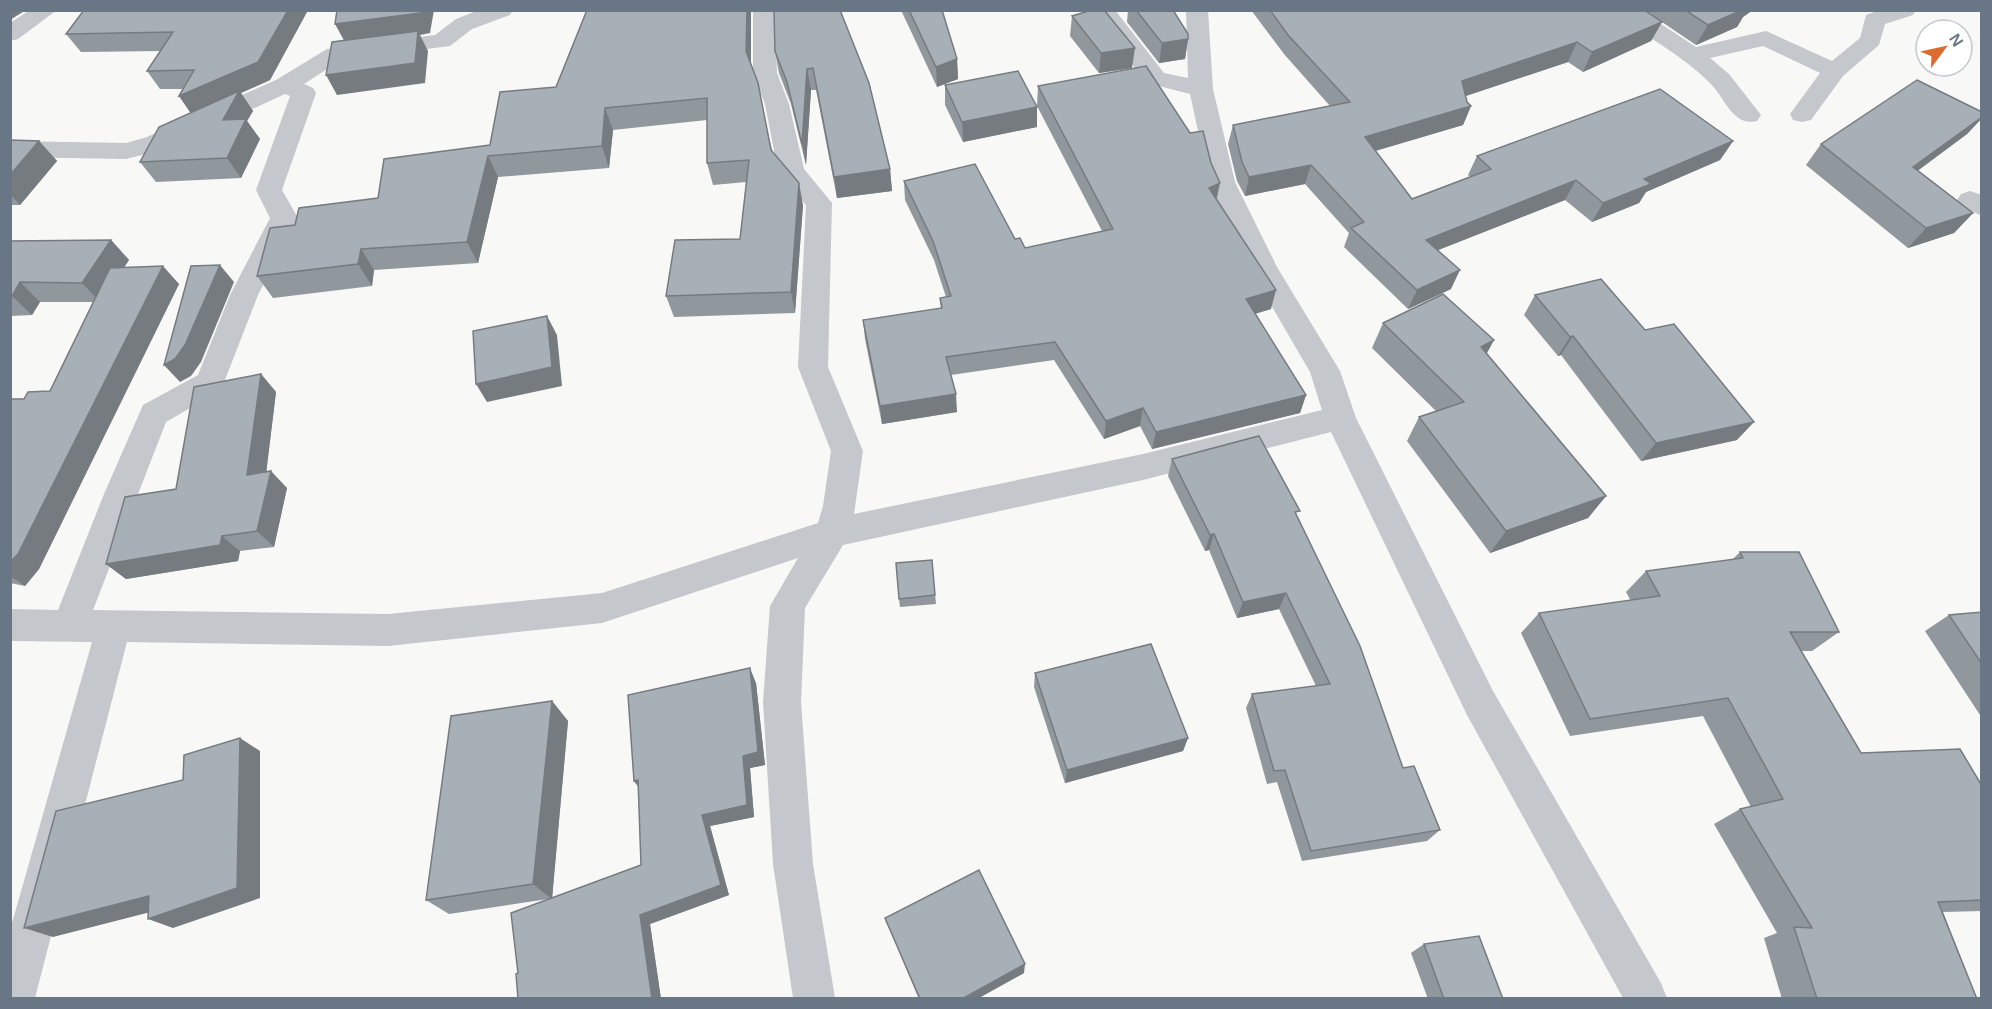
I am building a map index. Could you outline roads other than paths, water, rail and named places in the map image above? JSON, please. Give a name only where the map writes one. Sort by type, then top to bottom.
[{"type":"street","points":[[10,34],[46,10]]},
{"type":"street","points":[[10,149],[126,151],[156,143],[285,85],[335,54],[442,42],[464,24],[502,10]]},
{"type":"street","points":[[764,10],[765,73],[777,104],[790,171],[819,204],[813,367],[847,451],[840,506],[831,533],[788,606],[782,702],[793,864],[814,999]]},
{"type":"street","points":[[1100,10],[1108,16],[1156,78],[1201,89]]},
{"type":"street","points":[[1197,10],[1201,89],[1222,182],[1264,269],[1325,371],[1340,418],[1480,703],[1646,999]]},
{"type":"street","points":[[1629,10],[1627,13],[1692,55],[1720,79],[1748,115]]},
{"type":"street","points":[[1802,114],[1834,70],[1870,40],[1874,20],[1905,10]]},
{"type":"street","points":[[1692,55],[1766,38],[1834,70]]},
{"type":"street","points":[[70,625],[120,494],[154,414],[210,382],[244,295],[284,218],[268,190],[304,93],[285,85]]},
{"type":"street","points":[[10,625],[388,630],[602,608],[831,533],[1143,467],[1340,418]]},
{"type":"street","points":[[13,999],[114,626]]}]
